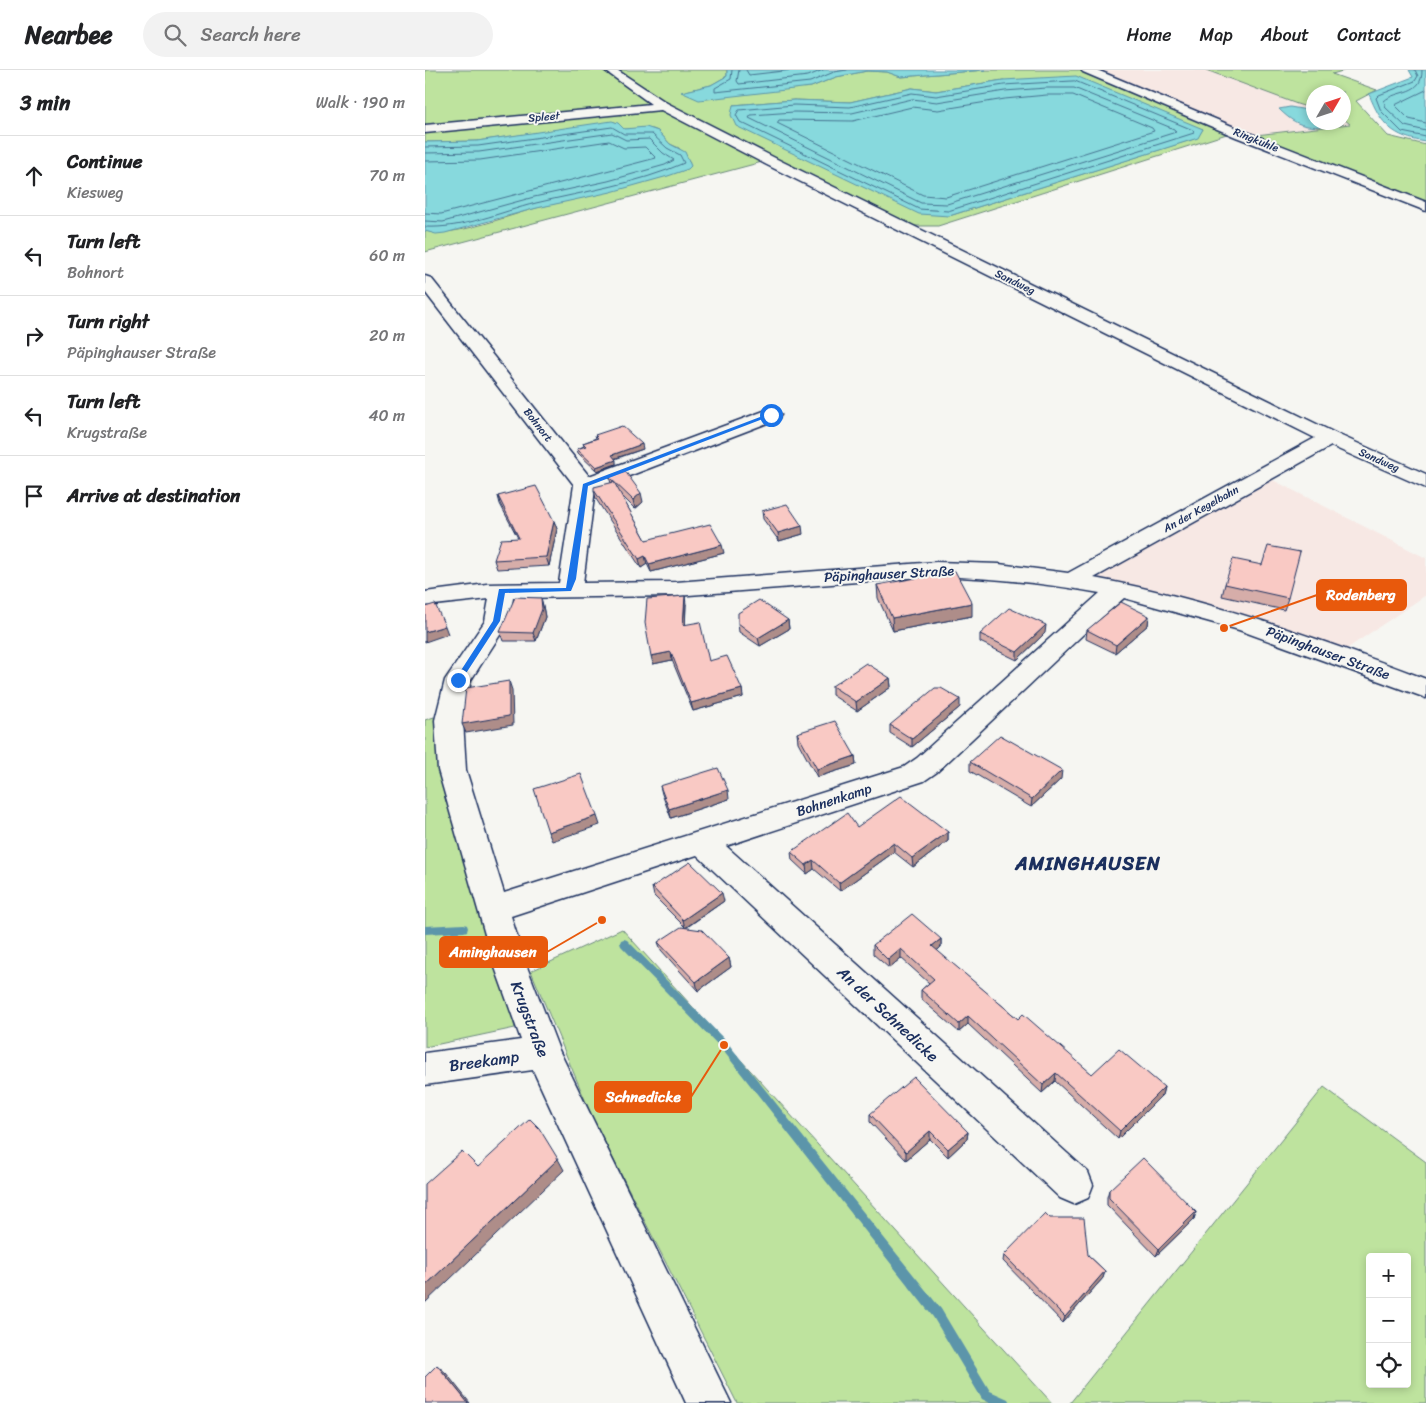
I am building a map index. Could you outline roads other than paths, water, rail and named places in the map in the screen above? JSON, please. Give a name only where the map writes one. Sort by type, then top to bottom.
[{"type":"street","name":"Sandweg","points":[[611,70],[663,106],[772,162],[1330,438],[1426,482]]},
{"type":"street","name":"Ringkuhle","points":[[1087,70],[1235,132],[1426,208]]},
{"type":"street","name":"Spleet","points":[[425,129],[663,106]]},
{"type":"street","name":"Bohnort","points":[[425,281],[585,485]]},
{"type":"street","points":[[569,590],[585,485],[771,415]]},
{"type":"street","name":"An der Kegelbahn","points":[[1072,580],[1330,438]]},
{"type":"street","name":"Päpinghauser Straße","points":[[425,599],[502,590],[672,589],[935,569],[994,571],[1072,580],[1254,626],[1426,689]]},
{"type":"street","name":"Krugstraße","points":[[502,590],[497,621],[458,680],[449,720],[452,770],[508,959],[543,1053],[709,1403]]},
{"type":"street","name":"Bohnenkamp","points":[[493,909],[914,774],[927,765],[1084,619],[1117,591]]},
{"type":"street","name":"An der Schnedicke","points":[[703,843],[1073,1185]]},
{"type":"street","name":"Breekamp","points":[[425,1069],[543,1053]]},
{"type":"water","points":[[727,70],[985,70],[901,77],[887,72],[867,71],[836,77],[811,87],[699,100],[681,92],[711,85],[727,76]]},
{"type":"water","points":[[1409,70],[1426,70],[1426,142],[1405,137],[1390,128],[1378,114],[1369,94],[1413,77]]},
{"type":"water","points":[[1076,76],[1203,129],[1198,138],[949,216],[919,214],[736,126],[731,115],[733,105],[794,100],[850,102],[912,88],[936,91],[1003,80]]},
{"type":"water","points":[[1290,107],[1306,110],[1306,126],[1294,121],[1279,109]]},
{"type":"water","points":[[612,121],[618,123],[624,129],[646,127],[658,131],[670,144],[685,152],[691,166],[688,169],[668,176],[611,192],[537,208],[445,233],[436,234],[425,231],[425,142],[477,141]]},
{"type":"waterway","points":[[425,930],[464,928]]},
{"type":"waterway","points":[[624,943],[724,1045],[937,1313],[986,1395],[1004,1403]]},
{"type":"place","name":"Rodenberg","points":[[1224,628]]},
{"type":"place","name":"Aminghausen","points":[[602,920]]},
{"type":"place","name":"Schnedicke","points":[[724,1045]]},
{"type":"district","name":"AMINGHAUSEN","points":[[1088,863]]}]
